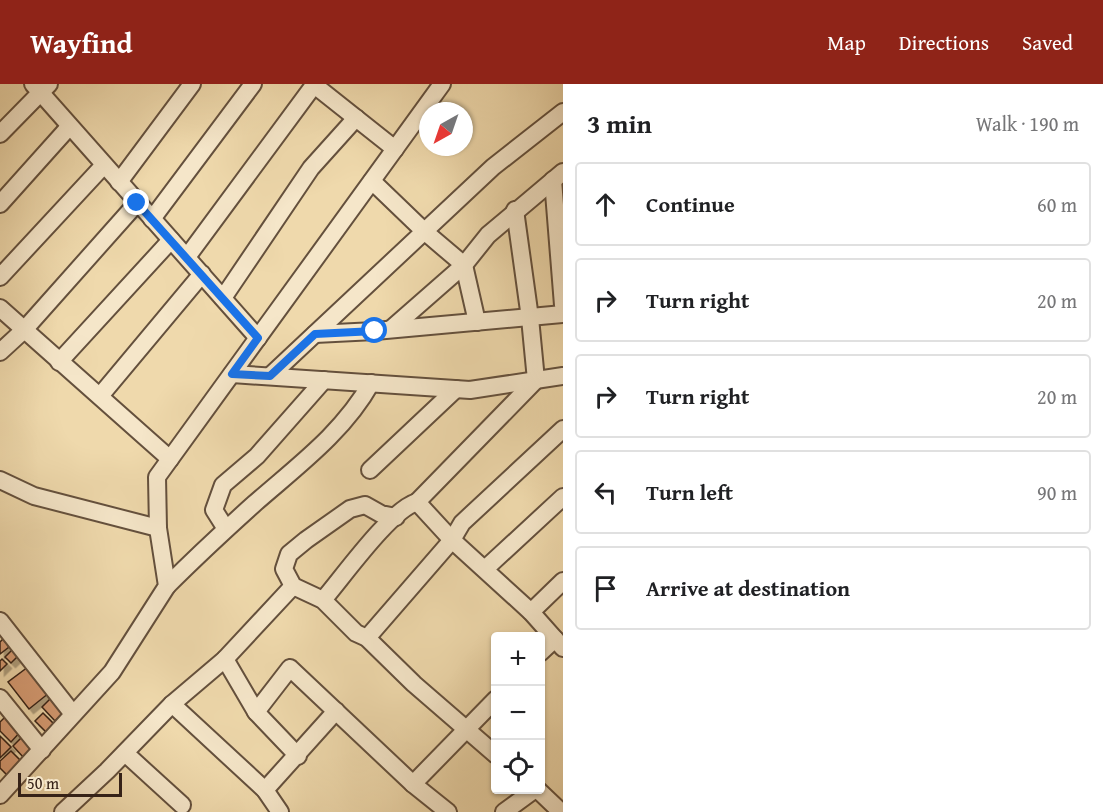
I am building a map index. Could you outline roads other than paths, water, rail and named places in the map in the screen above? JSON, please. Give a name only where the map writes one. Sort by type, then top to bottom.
[{"type":"street","points":[[119,182],[192,84]]},
{"type":"street","points":[[152,219],[253,84]]},
{"type":"street","points":[[187,257],[313,84],[395,149]]},
{"type":"street","points":[[167,586],[158,528],[158,477],[442,84]]},
{"type":"street","points":[[0,134],[40,87],[69,127],[258,338]]},
{"type":"street","points":[[270,376],[493,167],[563,112]]},
{"type":"street","points":[[223,298],[311,168],[356,118]]},
{"type":"street","points":[[0,204],[69,127]]},
{"type":"street","points":[[0,277],[104,165]]},
{"type":"street","points":[[391,329],[464,265],[488,235],[515,210],[558,176]]},
{"type":"street","points":[[558,176],[563,305]]},
{"type":"street","points":[[372,181],[424,231],[464,265],[477,322]]},
{"type":"street","points":[[0,352],[24,330],[137,203]]},
{"type":"street","points":[[323,600],[396,517],[409,504],[417,502],[536,380],[515,210]]},
{"type":"street","points":[[59,362],[171,240]]},
{"type":"street","points":[[100,396],[202,274]]},
{"type":"street","points":[[0,308],[170,459]]},
{"type":"street","points":[[315,334],[563,314]]},
{"type":"street","points":[[232,374],[471,390],[563,376]]},
{"type":"street","points":[[226,529],[214,510],[223,485],[257,456],[324,380]]},
{"type":"street","points":[[2,788],[42,750],[112,672],[167,586],[226,529],[319,449],[358,406],[371,383]]},
{"type":"street","points":[[370,470],[456,389]]},
{"type":"street","points":[[367,638],[452,540],[462,523],[563,429]]},
{"type":"street","points":[[0,480],[34,496],[158,528]]},
{"type":"street","points":[[485,569],[563,497]]},
{"type":"street","points":[[417,502],[452,540],[531,612],[559,643],[545,650]]},
{"type":"street","points":[[396,517],[381,514],[366,505],[350,509],[289,554],[284,569],[293,586],[323,600],[356,633],[367,638],[491,752]]},
{"type":"street","points":[[531,612],[563,581]]},
{"type":"street","points":[[63,812],[172,704],[225,659],[293,586]]},
{"type":"street","points":[[0,621],[74,714]]},
{"type":"street","points":[[225,659],[256,712],[297,756]]},
{"type":"street","points":[[256,712],[290,668],[413,784],[447,812]]},
{"type":"street","points":[[0,698],[42,750]]},
{"type":"street","points":[[413,784],[491,703]]},
{"type":"street","points":[[172,704],[265,790],[279,812]]},
{"type":"street","points":[[265,790],[336,711]]},
{"type":"street","points":[[124,753],[182,806]]},
{"type":"street","points":[[504,812],[529,794]]},
{"type":"street","points":[[541,794],[561,812]]}]
